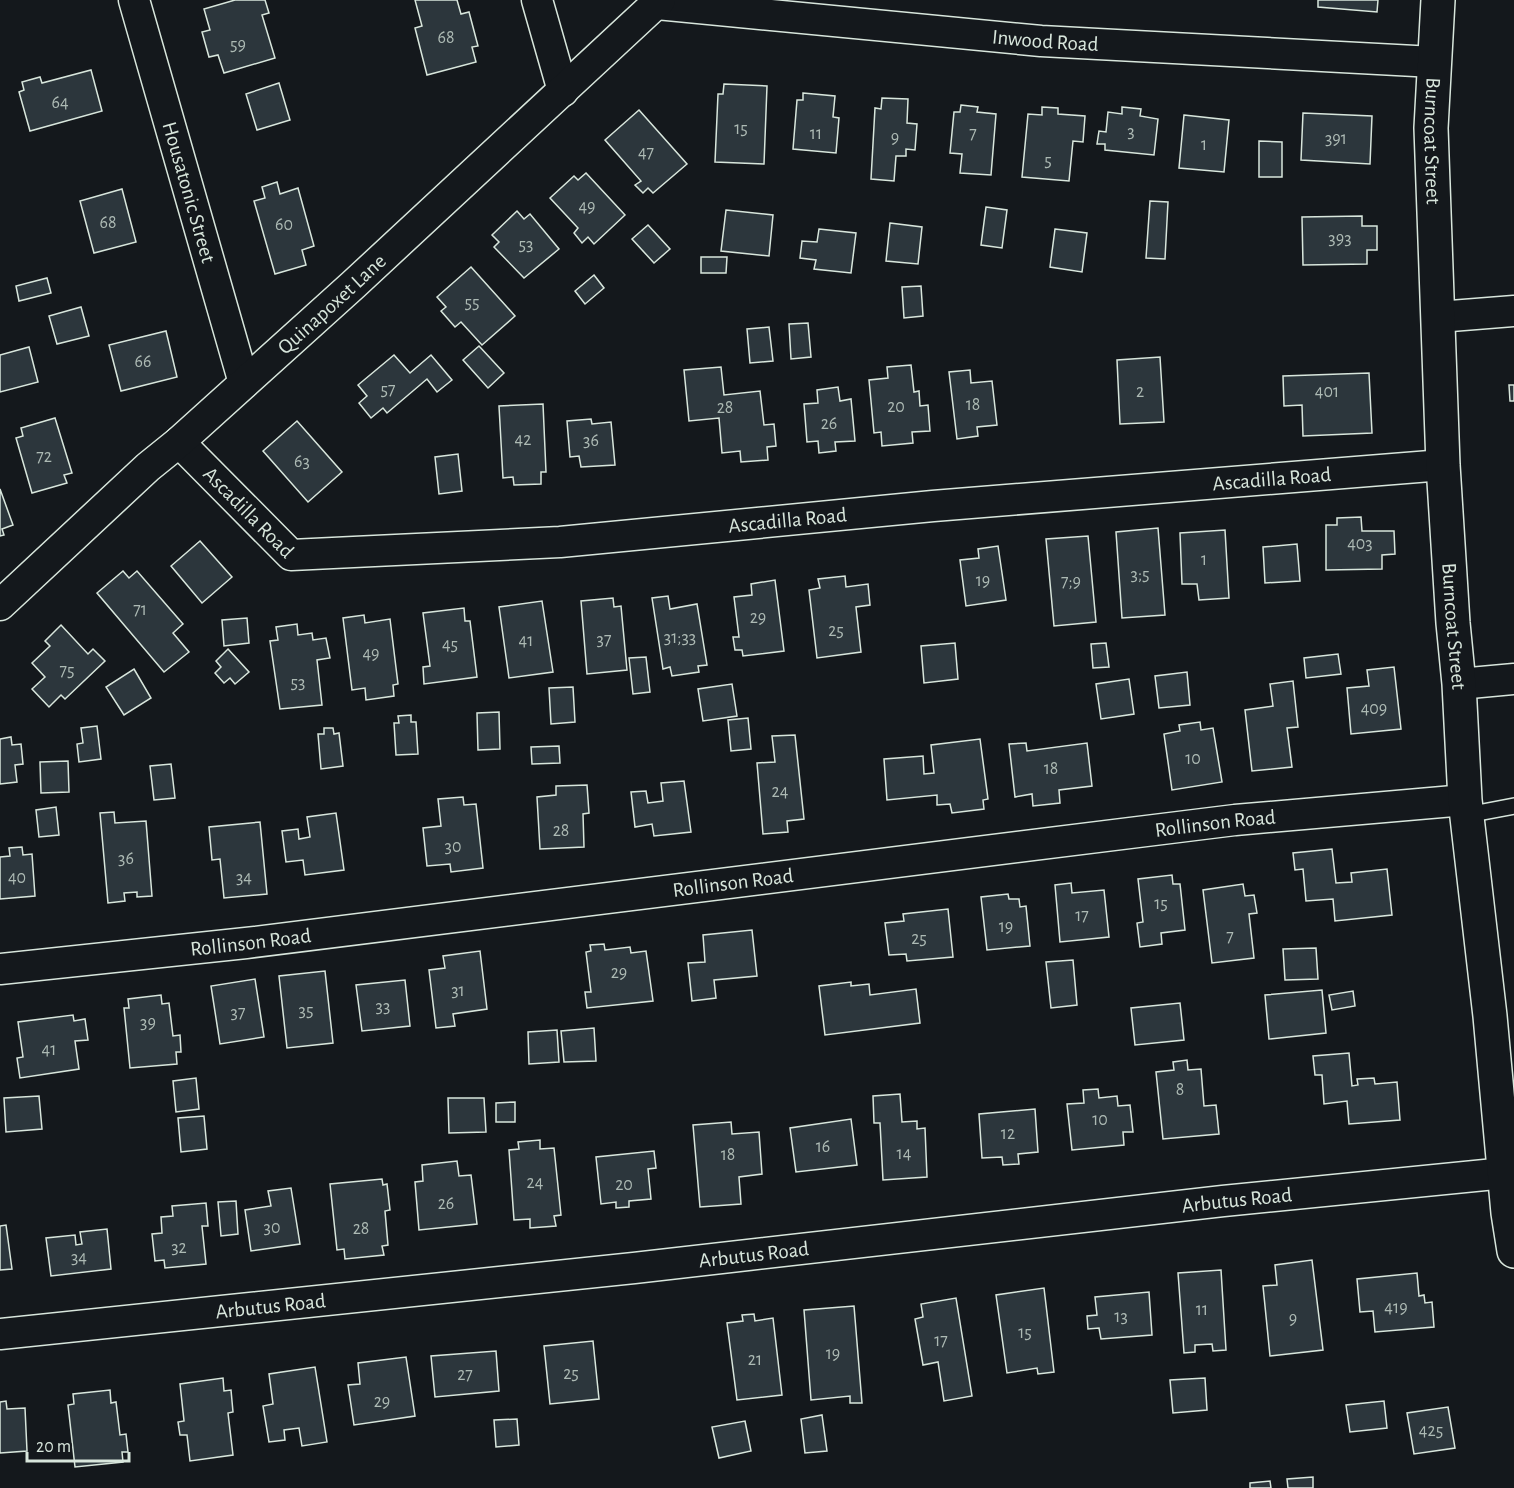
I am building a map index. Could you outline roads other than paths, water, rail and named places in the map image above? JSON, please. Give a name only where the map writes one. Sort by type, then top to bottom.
[{"type":"main road","name":"Burncoat Street","points":[[1438,0],[1431,128],[1443,465],[1466,808],[1510,1173],[1508,1213],[1514,1251]]},
{"type":"street","name":"Housatonic Street","points":[[134,0],[244,383]]},
{"type":"street","points":[[537,0],[563,91]]},
{"type":"street","name":"Quinapoxet Lane","points":[[0,605],[658,2]]},
{"type":"street","name":"Inwood Road","points":[[658,2],[1041,41],[1434,62]]},
{"type":"street","points":[[1438,317],[1514,311]]},
{"type":"street","name":"Ascadilla Road","points":[[179,442],[291,555],[560,542],[933,506],[1443,465]]},
{"type":"street","points":[[1459,684],[1514,679]]},
{"type":"street","name":"Rollinson Road","points":[[0,969],[258,941],[1235,820],[1466,808]]},
{"type":"street","name":"Arbutus Road","points":[[0,1334],[633,1268],[1223,1201],[1510,1173]]},
{"type":"lane","points":[[1466,808],[1514,806]]}]
